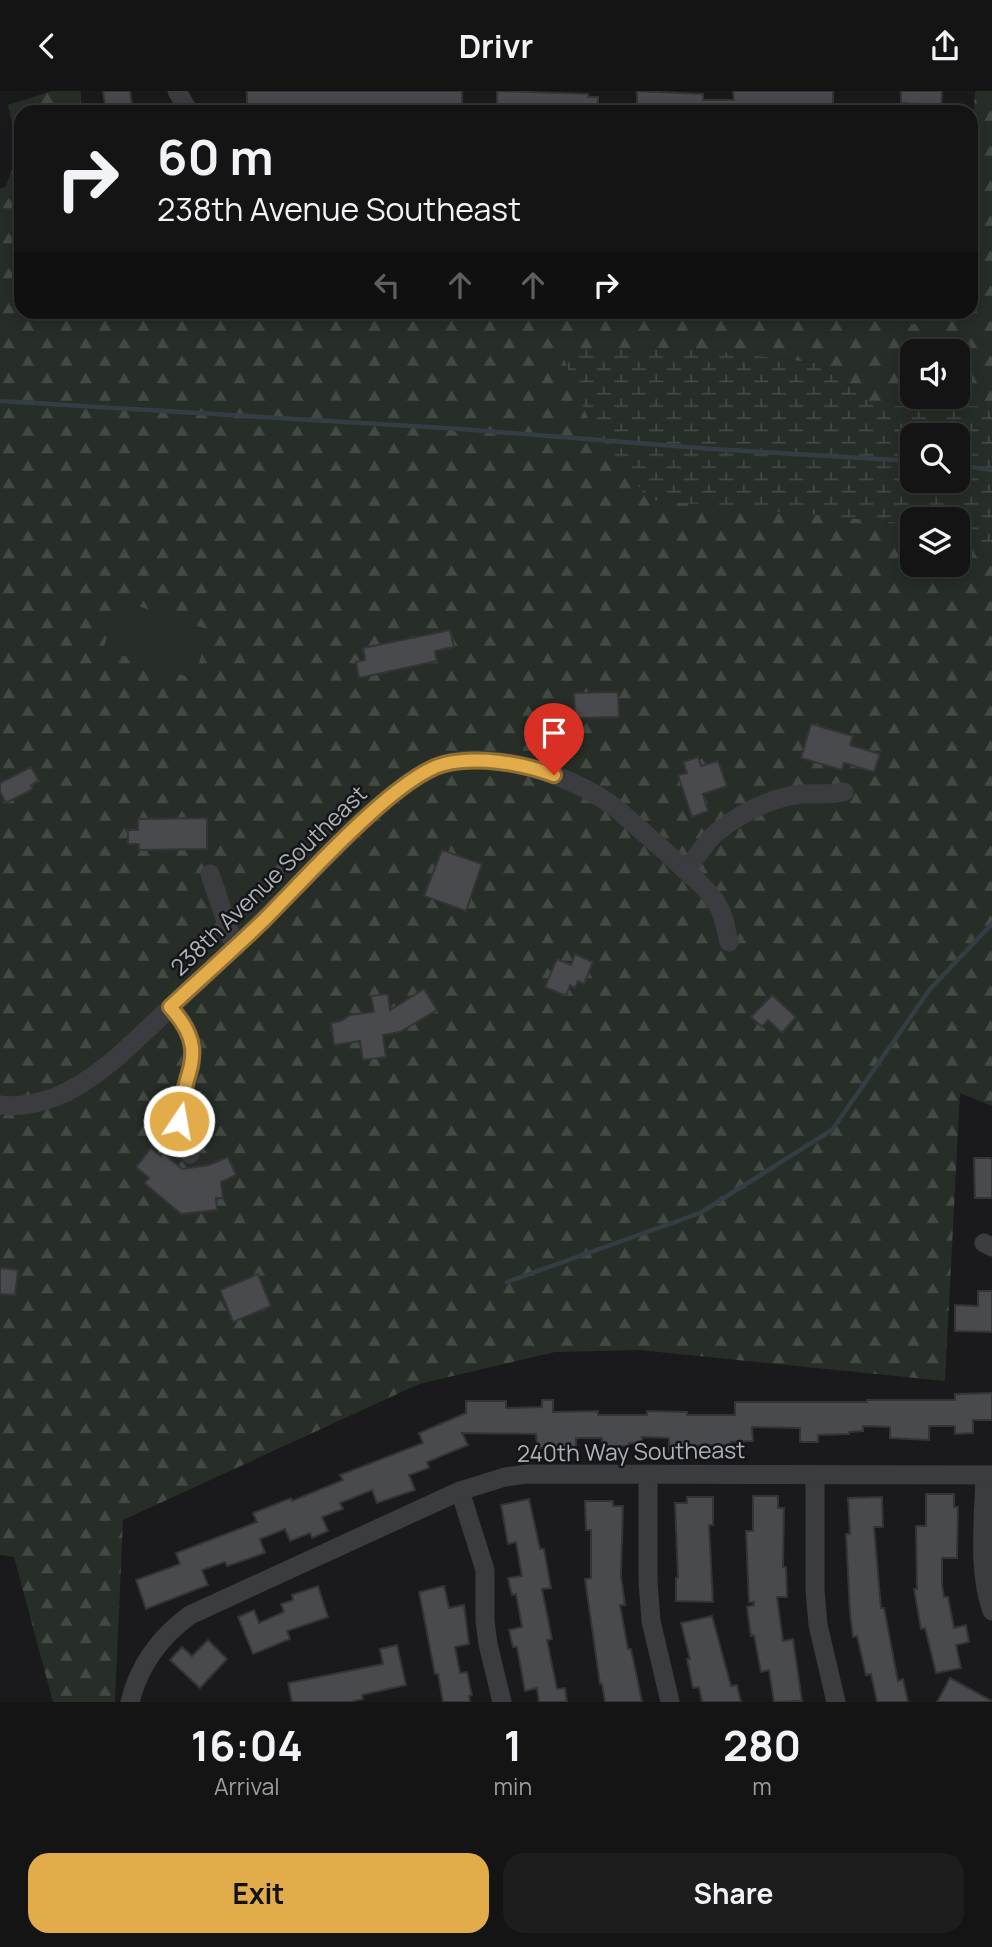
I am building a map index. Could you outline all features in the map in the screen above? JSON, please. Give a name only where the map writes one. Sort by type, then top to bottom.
[{"type":"street","name":"238th Avenue Southeast","points":[[0,1105],[58,1096],[109,1065],[235,948],[378,808],[416,777],[442,765],[462,761],[508,763],[538,769],[595,793],[620,810],[710,892],[718,904],[729,942]]},
{"type":"street","points":[[685,870],[716,833],[762,804],[800,795],[844,792]]},
{"type":"street","points":[[210,874],[235,948]]},
{"type":"street","points":[[170,1007],[183,1021],[192,1042],[193,1065],[179,1109],[179,1121],[190,1154]]},
{"type":"street","points":[[648,1473],[648,1581],[651,1621],[670,1702]]},
{"type":"street","name":"240th Way Southeast","points":[[130,1702],[139,1674],[150,1656],[175,1626],[206,1605],[460,1491],[505,1477],[527,1474],[648,1473],[988,1475]]},
{"type":"street","points":[[814,1475],[814,1590],[818,1625],[836,1702]]},
{"type":"street","points":[[988,1475],[984,1568],[986,1593],[992,1611]]},
{"type":"street","points":[[460,1491],[485,1570],[485,1621],[502,1702]]},
{"type":"green space","points":[[52,91],[81,91],[81,105],[14,105],[14,134],[8,105]]},
{"type":"green space","points":[[975,91],[992,91],[992,406],[970,406],[970,339],[900,339],[900,406],[875,406],[817,363],[689,348],[560,350],[821,515],[900,523],[900,577],[970,577],[970,542],[992,558],[992,1106],[960,1093],[945,1381],[639,1350],[555,1352],[419,1384],[123,1520],[115,1702],[53,1702],[14,1557],[0,1555],[0,189],[6,186],[14,164],[14,319],[878,319],[902,327],[935,319],[978,319],[980,236],[978,105],[974,105]]},
{"type":"green space","points":[[877,319],[935,319],[902,327]]},
{"type":"green space","points":[[689,348],[817,363],[875,406],[900,406],[900,409],[970,409],[970,406],[992,406],[992,558],[970,542],[970,507],[900,507],[900,523],[649,500],[589,421],[560,349]]},
{"type":"green space","points":[[120,600],[209,630],[194,679],[103,649]]},
{"type":"building","points":[[103,91],[130,91],[132,105],[105,105]]},
{"type":"building","points":[[247,91],[462,91],[462,105],[247,105]]},
{"type":"building","points":[[497,91],[588,94],[588,97],[598,97],[598,105],[497,105]]},
{"type":"building","points":[[637,91],[703,94],[703,100],[734,100],[733,91],[833,91],[833,105],[637,105]]},
{"type":"building","points":[[901,91],[942,91],[941,105],[901,103]]},
{"type":"building","points":[[450,630],[454,647],[435,651],[437,661],[359,678],[356,662],[365,660],[363,648]]},
{"type":"building","points":[[618,692],[619,717],[575,718],[574,693]]},
{"type":"building","points":[[811,724],[853,736],[850,745],[880,754],[874,772],[844,763],[842,770],[801,758]]},
{"type":"building","points":[[698,757],[701,766],[718,761],[727,786],[703,794],[708,811],[692,817],[678,775],[687,773],[683,762]]},
{"type":"building","points":[[31,767],[39,781],[31,785],[33,789],[6,803],[0,792],[0,783]]},
{"type":"building","points":[[207,818],[207,849],[139,850],[139,844],[128,844],[128,830],[138,830],[138,819]]},
{"type":"building","points":[[442,850],[482,864],[466,911],[424,896]]},
{"type":"building","points":[[575,954],[593,962],[584,984],[578,981],[575,988],[570,985],[566,996],[545,987],[557,959],[571,965]]},
{"type":"building","points":[[424,989],[437,1010],[400,1032],[383,1035],[386,1057],[363,1060],[360,1041],[334,1045],[331,1023],[350,1015],[374,1012],[371,996],[388,994],[390,1010]]},
{"type":"building","points":[[772,995],[796,1017],[782,1033],[768,1020],[762,1027],[751,1017]]},
{"type":"building","points":[[151,1148],[161,1156],[163,1153],[182,1169],[209,1165],[228,1157],[236,1175],[221,1182],[223,1198],[216,1198],[217,1210],[181,1214],[144,1183],[149,1178],[136,1167]]},
{"type":"building","points":[[974,1158],[992,1158],[992,1198],[975,1198]]},
{"type":"building","points":[[0,1268],[18,1270],[15,1295],[0,1294]]},
{"type":"building","points":[[258,1274],[271,1306],[233,1322],[220,1290]]},
{"type":"building","points":[[978,1291],[992,1291],[992,1332],[955,1331],[955,1305],[978,1306]]},
{"type":"building","points":[[992,1393],[992,1420],[973,1420],[973,1433],[955,1434],[955,1426],[929,1426],[929,1440],[890,1438],[890,1427],[863,1426],[863,1431],[818,1435],[818,1442],[800,1442],[800,1428],[752,1427],[753,1441],[731,1442],[731,1445],[686,1446],[686,1452],[669,1451],[669,1438],[642,1437],[642,1444],[629,1443],[629,1446],[602,1446],[602,1438],[576,1438],[576,1452],[558,1452],[558,1448],[537,1448],[536,1434],[462,1433],[468,1445],[427,1462],[429,1468],[409,1475],[415,1490],[377,1503],[372,1490],[340,1503],[343,1509],[322,1517],[328,1531],[312,1538],[310,1533],[290,1541],[285,1529],[260,1539],[265,1553],[227,1566],[225,1562],[202,1570],[208,1585],[146,1609],[136,1580],[180,1564],[176,1553],[257,1522],[253,1513],[291,1498],[292,1501],[343,1480],[340,1475],[423,1443],[419,1433],[466,1413],[466,1401],[506,1401],[506,1408],[542,1407],[542,1400],[553,1400],[553,1412],[598,1411],[598,1415],[647,1415],[647,1411],[687,1412],[687,1415],[735,1415],[735,1402],[955,1400],[955,1394]]},
{"type":"building","points":[[926,1494],[954,1494],[954,1507],[958,1507],[957,1558],[942,1558],[942,1585],[944,1597],[948,1597],[954,1628],[966,1625],[969,1642],[956,1645],[961,1668],[936,1673],[925,1628],[921,1629],[914,1589],[917,1589],[916,1526],[926,1526]]},
{"type":"building","points":[[753,1496],[778,1496],[778,1508],[784,1508],[783,1567],[786,1567],[787,1597],[777,1597],[783,1641],[793,1639],[802,1701],[774,1702],[769,1670],[761,1672],[754,1635],[751,1636],[747,1607],[754,1605],[754,1602],[749,1602],[746,1531],[753,1531]]},
{"type":"building","points":[[687,1497],[713,1497],[713,1525],[709,1525],[713,1602],[676,1601],[678,1578],[675,1503],[687,1503]]},
{"type":"building","points":[[882,1497],[883,1527],[874,1527],[881,1608],[884,1608],[898,1681],[903,1679],[908,1702],[877,1702],[871,1674],[866,1675],[857,1636],[853,1637],[846,1534],[850,1534],[848,1498]]},
{"type":"building","points":[[529,1499],[540,1549],[544,1549],[551,1588],[542,1589],[552,1639],[547,1640],[557,1689],[565,1688],[567,1702],[539,1702],[537,1688],[525,1691],[517,1647],[513,1647],[509,1630],[522,1627],[516,1594],[512,1595],[508,1578],[522,1576],[516,1542],[508,1544],[501,1505]]},
{"type":"building","points":[[585,1501],[613,1501],[613,1506],[623,1506],[621,1576],[625,1605],[620,1605],[642,1702],[605,1702],[585,1579],[591,1578],[591,1530],[586,1530]]},
{"type":"building","points":[[318,1586],[328,1617],[287,1631],[290,1639],[253,1654],[238,1617],[254,1610],[259,1623],[284,1612],[281,1604],[293,1600],[292,1595]]},
{"type":"building","points":[[444,1586],[449,1608],[464,1605],[469,1644],[455,1647],[460,1673],[467,1672],[472,1695],[469,1696],[470,1702],[443,1702],[438,1674],[435,1674],[419,1592]]},
{"type":"building","points":[[712,1616],[731,1686],[737,1685],[741,1702],[702,1702],[699,1687],[693,1688],[687,1659],[690,1659],[681,1623]]},
{"type":"building","points":[[208,1640],[227,1659],[200,1688],[170,1660],[182,1647],[192,1656]]},
{"type":"building","points":[[397,1645],[406,1685],[362,1695],[363,1699],[350,1702],[292,1702],[288,1683],[383,1664],[380,1649]]},
{"type":"building","points":[[950,1678],[992,1701],[992,1702],[937,1702]]},
{"type":"waterway","points":[[0,401],[461,429],[712,449],[900,460]]},
{"type":"waterway","points":[[970,467],[992,470]]},
{"type":"waterway","points":[[507,1282],[700,1213],[832,1130],[930,989],[992,924]]},
{"type":"route","points":[[179,1121],[179,1109],[193,1065],[192,1042],[189,1030],[170,1007],[378,808],[416,777],[442,765],[462,761],[508,763],[554,775]]}]
